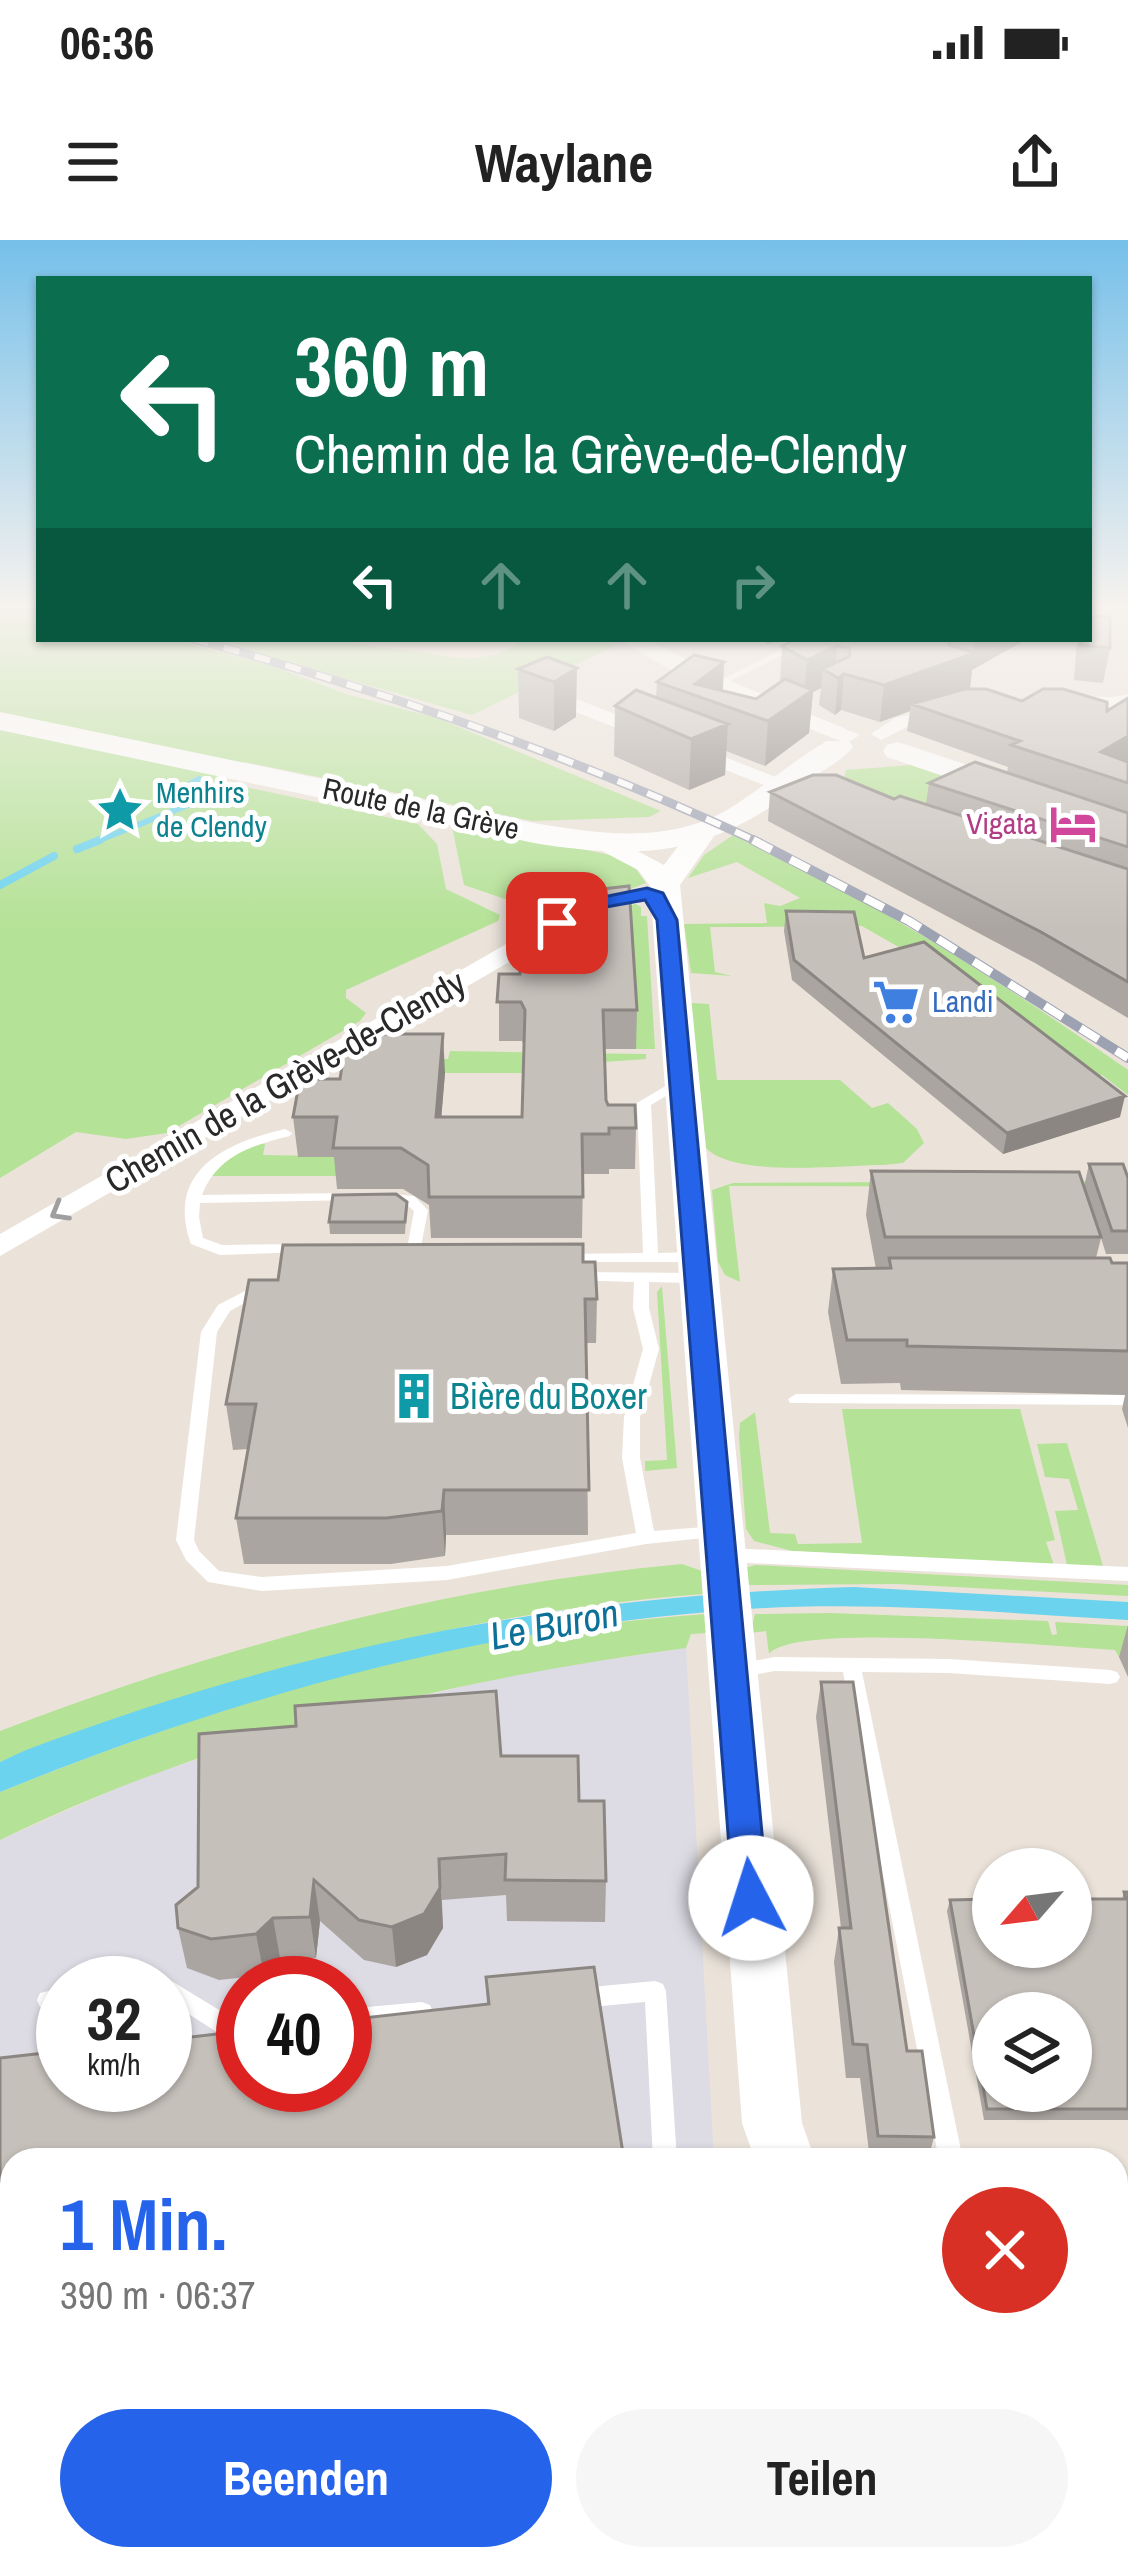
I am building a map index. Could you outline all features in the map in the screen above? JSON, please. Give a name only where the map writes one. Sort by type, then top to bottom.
[{"type":"main road","name":"Route de la Grève","points":[[0,721],[534,833],[599,842],[703,832]]},
{"type":"main road","points":[[703,832],[836,763],[1128,829]]},
{"type":"street","points":[[620,712],[836,763],[918,717],[951,712]]},
{"type":"street","points":[[798,712],[836,763]]},
{"type":"street","points":[[657,893],[703,832]]},
{"type":"street","points":[[599,842],[657,893],[679,1082],[696,1172],[695,1268],[774,2148]]},
{"type":"street","name":"Chemin de la Grève-de-Clendy","points":[[0,1247],[581,911],[657,893]]},
{"type":"lane","points":[[651,1258],[644,1102],[679,1082]]},
{"type":"lane","points":[[284,1133],[246,1142],[214,1158],[196,1199],[196,1241],[207,1247],[328,1249]]},
{"type":"lane","points":[[196,1199],[400,1197],[422,1210],[415,1249]]},
{"type":"lane","points":[[393,1249],[435,1250]]},
{"type":"lane","points":[[555,1259],[651,1258],[695,1268]]},
{"type":"lane","points":[[563,1277],[642,1277],[695,1268]]},
{"type":"lane","points":[[642,1277],[641,1308],[651,1349],[632,1417],[632,1458],[646,1538]]},
{"type":"lane","points":[[285,1280],[238,1297],[209,1332],[185,1540],[214,1577],[262,1584],[363,1581],[447,1573],[646,1538],[721,1552],[1128,1574]]},
{"type":"lane","points":[[796,1399],[1128,1400]]},
{"type":"lane","points":[[728,1652],[774,1664],[949,1666],[1110,1677]]},
{"type":"lane","points":[[852,1668],[949,2148]]},
{"type":"lane","points":[[560,2000],[655,1991],[664,2148]]},
{"type":"lane","points":[[372,2016],[440,2010]]},
{"type":"shaded area","points":[[686,1648],[713,2148],[0,2148],[0,1840],[145,1776],[332,1717],[530,1671]]},
{"type":"green space","points":[[0,712],[413,712],[661,811],[649,817],[533,821],[245,762],[222,782],[418,824],[437,844],[446,889],[500,915],[498,921],[346,990],[346,998],[366,1013],[360,1021],[167,1133],[126,1139],[76,1132],[0,1178]]},
{"type":"green space","points":[[912,765],[981,786],[925,819],[844,780],[846,770]]},
{"type":"green space","points":[[451,822],[615,856],[631,862],[646,883],[558,917],[464,885]]},
{"type":"green space","points":[[736,833],[886,914],[1031,1004],[1128,1070],[1128,1095],[1102,1075],[1090,1077],[923,961],[862,926],[710,927],[715,972],[732,976],[691,973],[684,924],[767,923],[764,903],[780,906],[800,898],[737,862],[688,878],[704,855]]},
{"type":"green space","points":[[634,903],[641,907],[641,916],[647,916],[655,1049],[636,1049],[628,927],[589,919]]},
{"type":"green space","points":[[691,1003],[709,1004],[717,1080],[840,1080],[872,1108],[888,1103],[917,1129],[924,1143],[903,1163],[883,1165],[763,1167],[720,1157],[706,1148]]},
{"type":"green space","points":[[450,1051],[646,1054],[646,1059],[590,1063],[584,1073],[403,1073],[405,1058],[448,1059]]},
{"type":"green space","points":[[252,1144],[265,1144],[263,1155],[438,1158],[421,1176],[212,1176],[213,1169]]},
{"type":"green space","points":[[1128,1181],[1117,1187],[729,1186],[740,1282],[725,1275],[718,1262],[712,1190],[733,1183]]},
{"type":"green space","points":[[662,1286],[677,1468],[645,1471],[645,1461],[667,1460],[657,1292]]},
{"type":"green space","points":[[842,1409],[1020,1409],[1055,1540],[1046,1542],[1054,1565],[792,1551],[754,1541],[746,1529],[739,1437],[740,1423],[755,1412],[770,1533],[795,1534],[798,1544],[862,1543]]},
{"type":"green space","points":[[1067,1443],[1103,1566],[1067,1565],[1055,1511],[1078,1510],[1069,1479],[1045,1477],[1037,1444]]},
{"type":"green space","points":[[682,1564],[702,1571],[704,1594],[566,1609],[431,1633],[165,1705],[0,1762],[0,1731],[251,1647],[506,1587]]},
{"type":"green space","points":[[744,1568],[1128,1585],[1128,1596],[897,1584],[744,1585]]},
{"type":"green space","points":[[706,1614],[708,1633],[691,1634],[686,1648],[509,1677],[335,1717],[165,1770],[0,1840],[0,1792],[258,1700],[346,1675],[524,1636]]},
{"type":"green space","points":[[755,1614],[1048,1621],[1052,1635],[1057,1634],[1055,1622],[1128,1626],[1128,1656],[1119,1657],[1115,1650],[874,1637],[788,1644],[769,1654],[766,1631],[750,1633]]},
{"type":"water","name":"Le Buron","points":[[854,1587],[1128,1602],[1128,1620],[842,1606],[747,1609],[554,1631],[366,1670],[273,1696],[0,1792],[0,1762],[26,1750],[230,1682],[331,1655],[535,1615],[745,1592]]},
{"type":"building","points":[[628,712],[695,712],[728,724],[691,739]]},
{"type":"building","points":[[742,712],[781,712],[768,721]]},
{"type":"building","points":[[934,712],[1128,712],[1128,736],[1101,752],[1128,762],[1128,783],[1011,745],[1020,741]]},
{"type":"building","points":[[975,762],[1128,813],[1128,847],[929,783]]},
{"type":"building","points":[[813,775],[836,775],[894,799],[900,796],[1128,869],[1128,982],[770,792]]},
{"type":"building","points":[[629,886],[637,1010],[603,1010],[606,1100],[608,1105],[635,1105],[636,1128],[582,1134],[583,1197],[429,1197],[428,1165],[401,1148],[333,1148],[337,1117],[293,1117],[300,1079],[340,1079],[347,1034],[443,1034],[436,1117],[522,1117],[525,1010],[521,1002],[497,1002],[499,974],[520,974],[521,922],[576,921],[575,892]]},
{"type":"building","points":[[786,911],[854,912],[864,958],[924,942],[1125,1096],[1007,1133],[794,960]]},
{"type":"building","points":[[1089,1164],[1123,1164],[1128,1178],[1128,1231],[1112,1231]]},
{"type":"building","points":[[871,1171],[1079,1172],[1101,1237],[885,1237]]},
{"type":"building","points":[[396,1194],[407,1202],[405,1222],[329,1222],[333,1195]]},
{"type":"building","name":"Bière du Boxer","points":[[583,1244],[583,1262],[595,1262],[597,1299],[585,1299],[589,1490],[444,1490],[442,1511],[387,1518],[236,1518],[256,1404],[226,1404],[249,1280],[278,1280],[283,1245]]},
{"type":"building","points":[[889,1258],[1110,1258],[1112,1263],[1128,1263],[1128,1351],[907,1346],[907,1340],[847,1340],[833,1269],[891,1268]]},
{"type":"building","points":[[821,1682],[853,1682],[907,2051],[922,2051],[934,2137],[878,2136],[867,2045],[853,2044],[839,1928],[851,1928]]},
{"type":"building","points":[[496,1691],[501,1756],[578,1756],[579,1801],[604,1801],[606,1881],[505,1880],[506,1854],[439,1859],[440,1888],[424,1914],[392,1927],[359,1920],[314,1880],[310,1917],[273,1918],[256,1934],[211,1939],[178,1928],[176,1905],[198,1887],[199,1734],[296,1726],[295,1706]]},
{"type":"building","points":[[1124,1892],[1128,1892],[1128,2109],[1092,2109],[1092,1992],[972,1992],[972,2024],[950,1900],[972,1899],[972,1968],[1092,1968],[1092,1899],[1126,1899]]},
{"type":"building","points":[[594,1967],[622,2148],[0,2148],[0,2058],[36,2054],[36,2112],[192,2112],[192,2037],[216,2034],[216,2112],[372,2112],[372,2017],[489,2004],[486,1977]]},
{"type":"waterway","points":[[92,843],[193,803],[196,790],[190,784],[199,779]]},
{"type":"waterway","points":[[77,849],[100,840]]},
{"type":"waterway","points":[[0,885],[54,856]]},
{"type":"railway","points":[[430,712],[621,782],[760,843]]},
{"type":"railway","points":[[753,840],[909,921],[1128,1058]]},
{"type":"place","name":"Menhirs de Clendy","points":[[120,810]]},
{"type":"place","name":"Vigata","points":[[1073,824]]},
{"type":"place","name":"Landi","points":[[896,1002]]},
{"type":"place","name":"Bière du Boxer","points":[[414,1396]]},
{"type":"route","points":[[557,923],[601,903],[647,894],[656,897],[667,920],[751,1898]]}]
